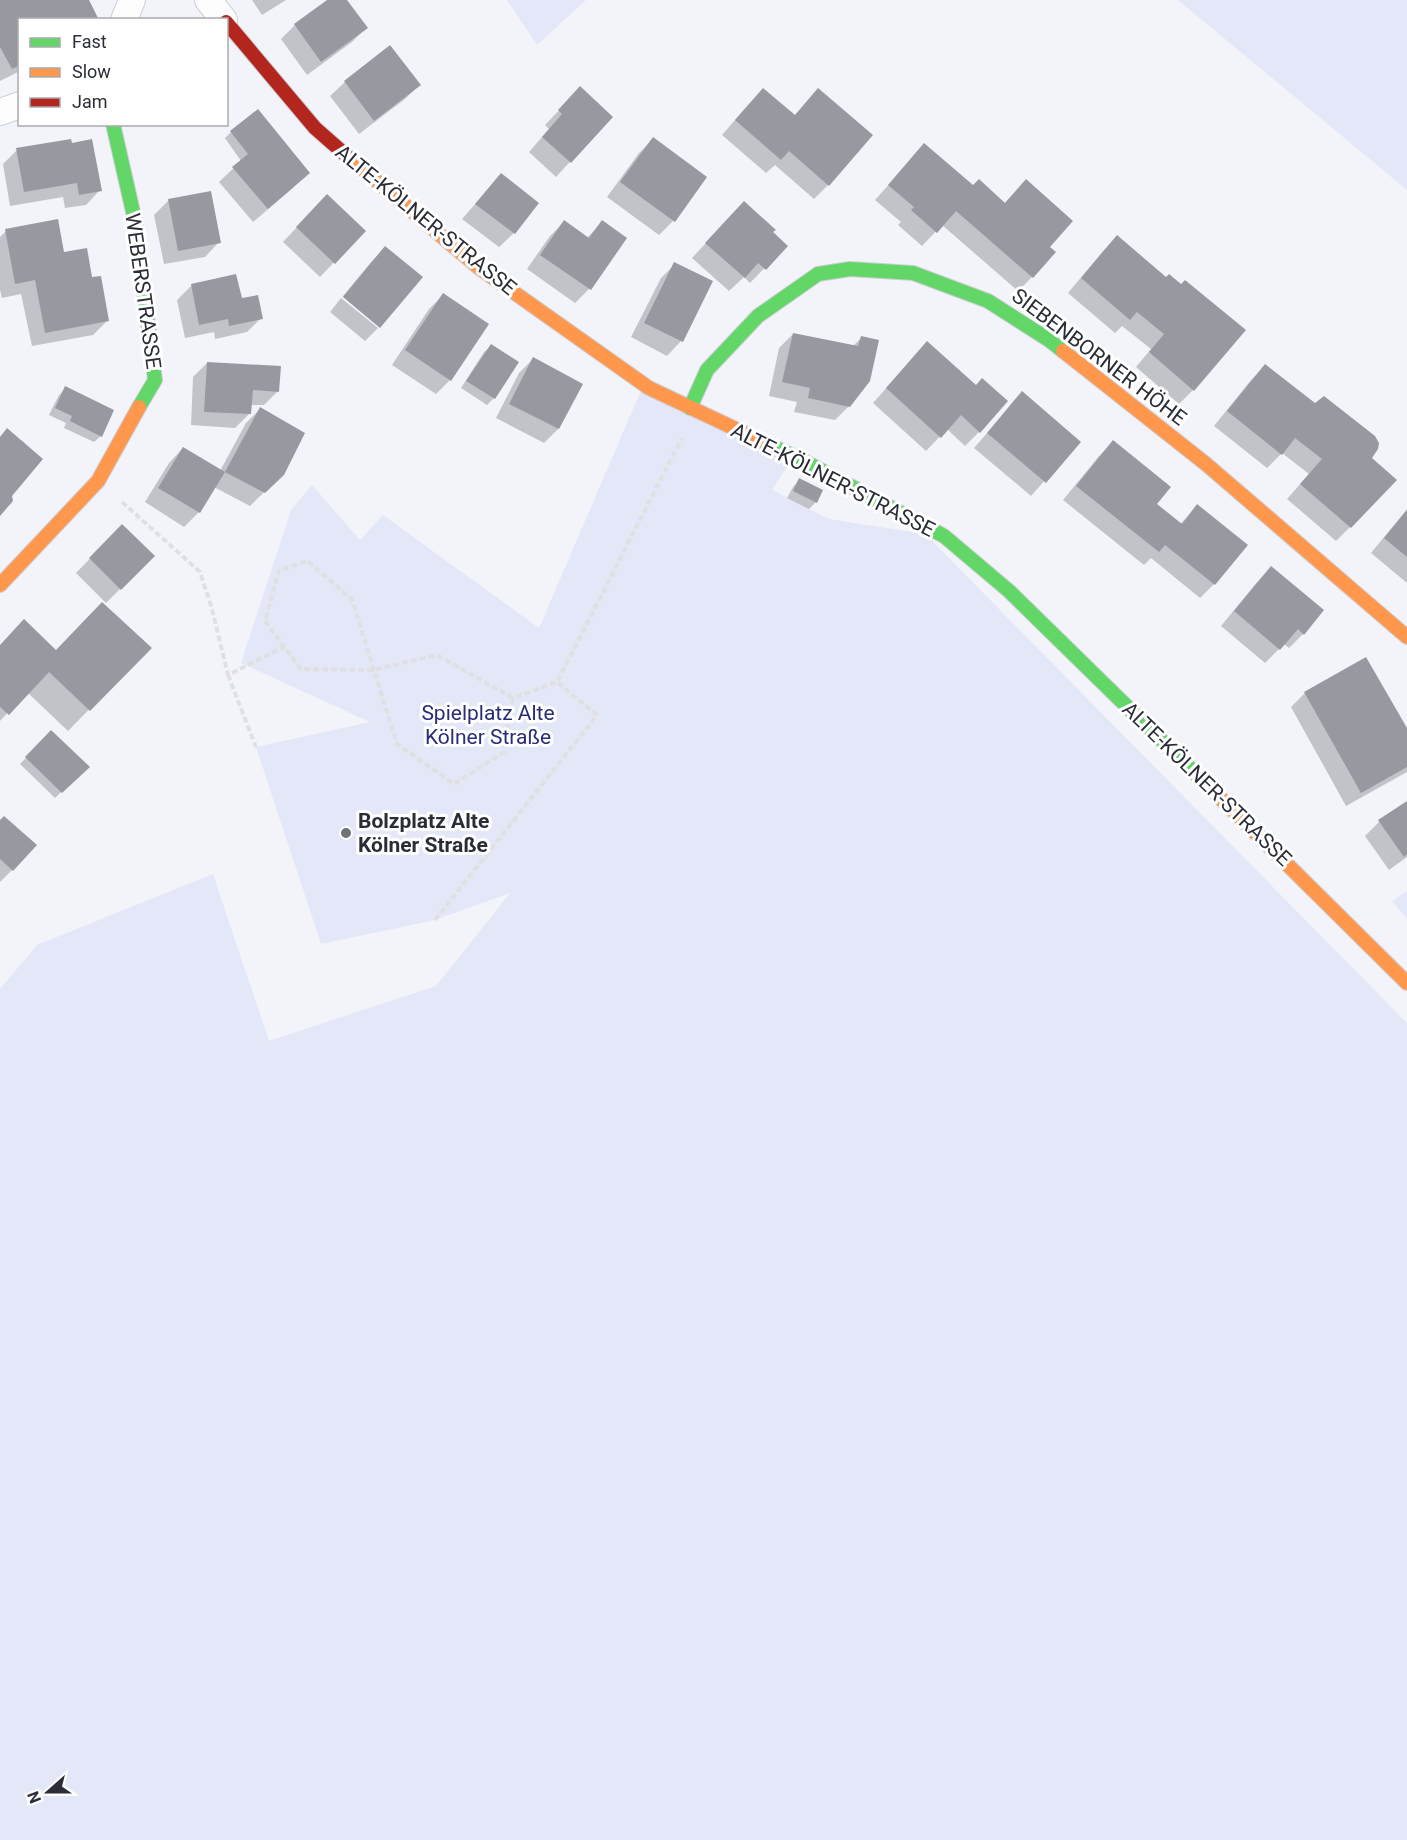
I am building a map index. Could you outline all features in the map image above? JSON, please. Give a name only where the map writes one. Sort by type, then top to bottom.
[{"type":"street","points":[[125,18],[132,0]]},
{"type":"street","name":"ALTE-KÖLNER-STRASSE","points":[[208,0],[223,18]]},
{"type":"street","name":"ALTE-KÖLNER-STRASSE","points":[[228,25],[315,128],[478,267],[649,388],[802,460],[944,536],[1009,591],[1407,983]]},
{"type":"street","points":[[0,112],[18,106]]},
{"type":"street","name":"WEBERSTRASSE","points":[[0,585],[98,481],[155,380],[136,225],[113,126]]},
{"type":"street","name":"SIEBENBORNER HÖHE","points":[[693,410],[707,370],[758,316],[818,274],[850,269],[913,273],[988,301],[1049,340],[1206,464],[1407,637]]},
{"type":"path","points":[[513,698],[504,752],[454,784],[397,744],[373,670],[352,600],[308,561],[279,570],[265,621],[301,669],[373,670],[437,655],[513,698],[557,682],[693,410]]},
{"type":"path","points":[[98,481],[200,572],[212,609],[228,675],[256,747]]},
{"type":"path","points":[[228,675],[284,647]]},
{"type":"path","points":[[435,920],[597,715],[557,682]]},
{"type":"green space","points":[[507,0],[586,0],[537,45]]},
{"type":"green space","points":[[1178,0],[1407,0],[1407,190]]},
{"type":"green space","name":"Spielplatz Alte Kölner Straße","points":[[642,388],[792,459],[772,490],[829,519],[925,534],[1407,1023],[1407,1840],[0,1840],[0,989],[37,945],[213,874],[269,1041],[436,986],[510,893],[435,920],[321,944],[256,747],[370,722],[241,663],[291,510],[312,485],[360,540],[383,515],[539,628]]},
{"type":"green space","points":[[1407,891],[1407,919],[1392,901]]},
{"type":"building","points":[[0,0],[89,0],[98,18],[18,18],[18,66],[12,69],[0,47]]},
{"type":"building","points":[[327,0],[347,0],[368,28],[321,62],[294,24]]},
{"type":"building","points":[[390,45],[421,85],[374,121],[344,81]]},
{"type":"building","points":[[580,86],[613,117],[571,163],[542,137],[562,114],[558,110]]},
{"type":"building","points":[[763,88],[795,115],[818,88],[873,135],[829,186],[789,151],[781,160],[735,120]]},
{"type":"building","points":[[258,109],[310,173],[268,209],[232,167],[248,154],[230,131]]},
{"type":"building","points":[[653,137],[707,177],[675,222],[620,182]]},
{"type":"building","points":[[71,139],[72,143],[92,139],[102,191],[79,195],[77,183],[24,192],[16,148]]},
{"type":"building","points":[[924,143],[973,185],[979,179],[1005,203],[1026,179],[1073,221],[1050,247],[1056,252],[1033,278],[956,211],[937,233],[911,210],[914,207],[888,185]]},
{"type":"building","points":[[501,173],[539,203],[515,234],[475,204]]},
{"type":"building","points":[[211,191],[221,243],[178,251],[168,199]]},
{"type":"building","points":[[327,194],[366,231],[335,264],[296,227]]},
{"type":"building","points":[[744,201],[776,230],[773,232],[788,246],[766,270],[758,263],[745,278],[705,243]]},
{"type":"building","points":[[58,219],[64,252],[87,248],[92,277],[101,276],[109,321],[45,333],[35,280],[15,284],[5,229]]},
{"type":"building","points":[[564,220],[589,238],[602,220],[627,238],[591,290],[540,255]]},
{"type":"building","points":[[1117,235],[1166,277],[1169,274],[1181,284],[1185,280],[1246,330],[1194,391],[1149,352],[1164,334],[1137,312],[1130,320],[1081,278]]},
{"type":"building","points":[[385,246],[423,277],[380,328],[343,297]]},
{"type":"building","points":[[674,262],[713,281],[683,342],[644,323]]},
{"type":"building","points":[[236,274],[242,298],[258,295],[263,319],[229,326],[228,319],[199,325],[191,284]]},
{"type":"building","points":[[443,293],[489,324],[451,381],[405,350]]},
{"type":"building","points":[[793,333],[858,346],[861,336],[879,340],[870,381],[850,407],[808,398],[810,388],[782,382]]},
{"type":"building","points":[[927,341],[976,385],[982,378],[1008,401],[980,433],[961,415],[941,438],[886,388]]},
{"type":"building","points":[[491,344],[519,362],[495,399],[466,381]]},
{"type":"building","points":[[533,357],[583,384],[559,429],[509,404]]},
{"type":"building","points":[[207,362],[281,366],[279,392],[253,390],[251,414],[204,412]]},
{"type":"building","points":[[1265,364],[1315,403],[1324,396],[1375,436],[1379,443],[1372,458],[1397,480],[1351,528],[1300,484],[1322,459],[1295,438],[1282,455],[1227,411]]},
{"type":"building","points":[[65,386],[114,410],[102,437],[70,421],[72,416],[55,408]]},
{"type":"building","points":[[1022,391],[1081,442],[1046,483],[987,433]]},
{"type":"building","points":[[260,407],[305,433],[284,475],[265,493],[225,472]]},
{"type":"building","points":[[7,428],[43,459],[12,496],[13,501],[0,516],[0,437]]},
{"type":"building","points":[[1113,440],[1171,487],[1157,504],[1182,524],[1197,504],[1248,545],[1215,585],[1165,545],[1159,552],[1076,486]]},
{"type":"building","points":[[183,447],[225,472],[200,513],[158,488]]},
{"type":"building","points":[[799,478],[823,490],[817,503],[793,491]]},
{"type":"building","points":[[1407,510],[1407,557],[1384,538]]},
{"type":"building","points":[[122,524],[155,556],[121,590],[89,558]]},
{"type":"building","points":[[1271,566],[1324,610],[1304,635],[1298,629],[1280,650],[1234,611]]},
{"type":"building","points":[[102,602],[152,648],[90,711],[49,672],[9,715],[0,707],[0,645],[24,619],[56,650]]},
{"type":"building","points":[[1366,657],[1407,728],[1407,767],[1361,793],[1304,692]]},
{"type":"building","points":[[51,730],[90,767],[62,793],[25,757]]},
{"type":"building","points":[[1407,801],[1407,854],[1404,857],[1378,820]]},
{"type":"building","points":[[4,816],[37,845],[13,871],[0,859],[0,820]]},
{"type":"traffic: fast","points":[[113,126],[136,225],[155,380],[139,407]]},
{"type":"traffic: fast","points":[[690,408],[707,370],[758,316],[818,274],[850,269],[913,273],[988,301],[1063,351]]},
{"type":"traffic: fast","points":[[759,440],[802,460],[944,536],[1009,591],[1201,779]]},
{"type":"traffic: slow","points":[[348,157],[478,267],[649,388],[759,440]]},
{"type":"traffic: slow","points":[[1063,351],[1206,464],[1407,637]]},
{"type":"traffic: slow","points":[[0,585],[98,481],[139,407]]},
{"type":"traffic: slow","points":[[1201,779],[1407,983]]},
{"type":"traffic: jam","points":[[228,24],[315,128],[348,157]]},
{"type":"place","name":"Bolzplatz Alte Kölner Straße","points":[[346,833]]}]
